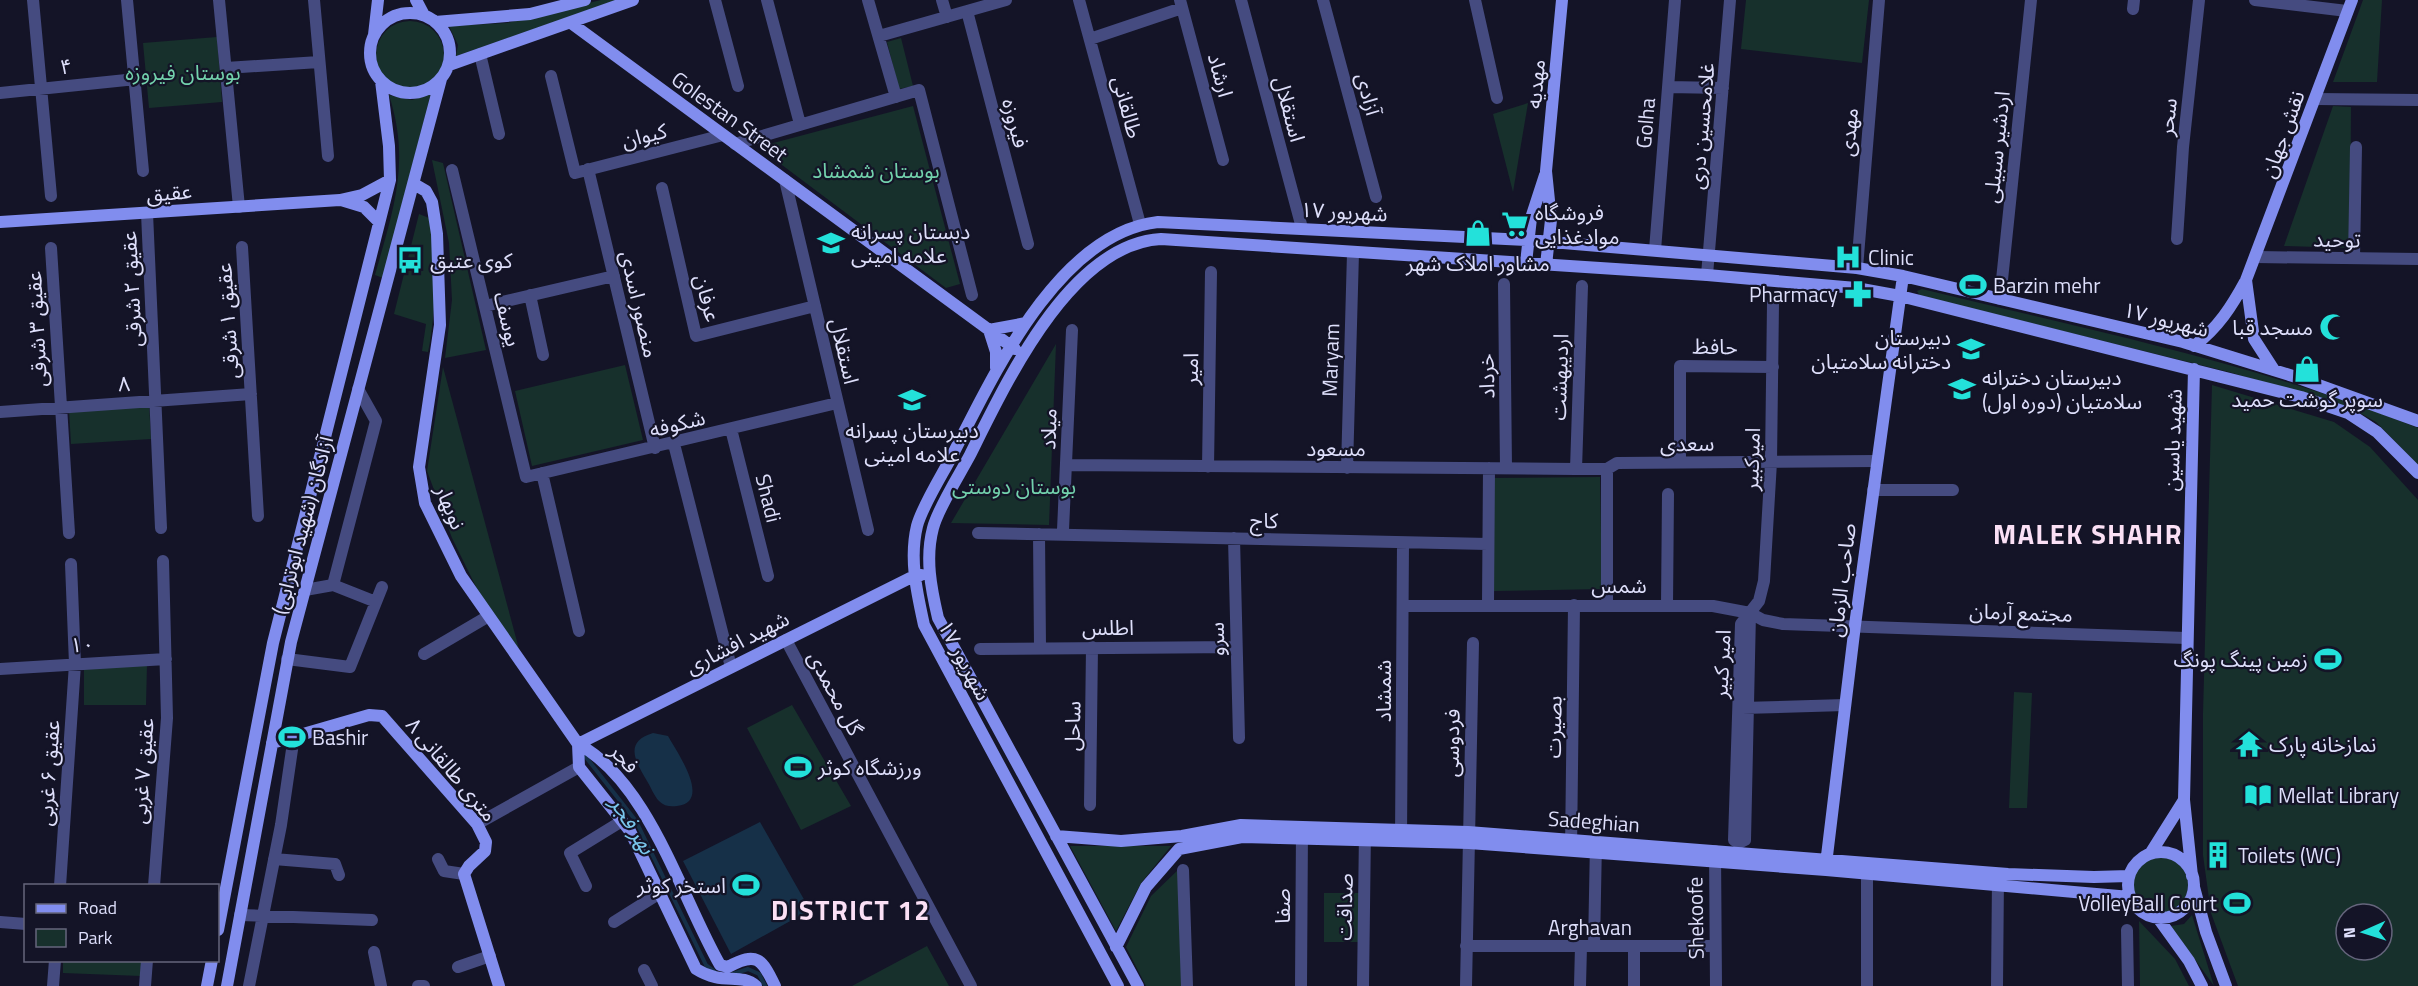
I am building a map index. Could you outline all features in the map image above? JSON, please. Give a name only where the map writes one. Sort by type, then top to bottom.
[{"type":"street","points":[[33,0],[51,196]]},
{"type":"street","points":[[128,0],[143,171]]},
{"type":"street","points":[[219,0],[239,207]]},
{"type":"street","points":[[314,0],[328,156]]},
{"type":"street","points":[[374,35],[390,18],[412,13],[424,15],[435,22],[448,41],[449,65],[441,79],[430,88],[418,93],[404,93],[391,89],[381,81],[370,59],[378,0]]},
{"type":"street","points":[[416,0],[424,15]]},
{"type":"street","points":[[435,22],[530,14],[585,0]]},
{"type":"street","points":[[449,65],[633,0]]},
{"type":"street","points":[[715,0],[738,86]]},
{"type":"street","points":[[767,0],[800,124]]},
{"type":"street","points":[[868,0],[896,97]]},
{"type":"street","points":[[942,0],[947,17]]},
{"type":"street","points":[[879,36],[1006,0]]},
{"type":"street","name":"طالقانی","points":[[1079,0],[1140,224]]},
{"type":"street","name":"استقلال","points":[[1241,0],[1302,228]]},
{"type":"street","name":"آزادی","points":[[1323,0],[1376,197]]},
{"type":"street","points":[[1475,0],[1497,98]]},
{"type":"street","name":"مهدیه","points":[[1546,265],[1551,220],[1546,171],[1562,0]]},
{"type":"street","name":"Golha","points":[[1655,250],[1675,0]]},
{"type":"street","name":"غلامحسین دری","points":[[1707,275],[1730,0]]},
{"type":"street","name":"مهدی","points":[[1857,268],[1879,0]]},
{"type":"street","name":"اردشیر سبیلی","points":[[2000,299],[2031,0]]},
{"type":"street","name":"سحر","points":[[2177,239],[2183,147],[2199,0]]},
{"type":"street","points":[[2255,0],[2350,6]]},
{"type":"street","points":[[1090,39],[1181,4]]},
{"type":"street","name":"ارشاد","points":[[1181,4],[1223,160]]},
{"type":"street","name":"نقش جهان","points":[[2194,346],[2212,332],[2231,307],[2247,280],[2350,6]]},
{"type":"street","name":"فیروزه","points":[[967,11],[1028,244]]},
{"type":"street","name":"Golestan Street","points":[[571,23],[1024,355]]},
{"type":"street","points":[[480,54],[499,134]]},
{"type":"street","points":[[226,68],[320,62]]},
{"type":"street","name":"کیوان","points":[[550,75],[575,173],[723,135]]},
{"type":"street","name":"۴","points":[[0,93],[136,79]]},
{"type":"street","name":"آزادگان (شهید ابوترابی)","points":[[227,986],[287,659],[441,79]]},
{"type":"street","name":"آزادگان (شهید ابوترابی)","points":[[219,925],[273,643],[390,180],[389,146],[381,81]]},
{"type":"street","points":[[1668,87],[1723,88]]},
{"type":"street","points":[[735,144],[920,90],[972,295]]},
{"type":"street","points":[[2316,99],[2418,100]]},
{"type":"street","points":[[2354,258],[2356,147]]},
{"type":"street","name":"منصور اسدی","points":[[588,169],[655,448]]},
{"type":"street","name":"یوسف","points":[[452,170],[526,477]]},
{"type":"street","name":"مهدیه","points":[[1526,263],[1531,218],[1546,171]]},
{"type":"street","points":[[340,200],[362,195],[390,180]]},
{"type":"street","name":"استقلال","points":[[785,180],[868,530]]},
{"type":"street","name":"نوبهار","points":[[414,184],[426,191],[435,215],[440,325],[419,466],[425,503],[457,567],[488,617],[578,744]]},
{"type":"street","name":"عرفان","points":[[662,188],[696,336],[815,306]]},
{"type":"street","points":[[340,200],[364,207],[379,222]]},
{"type":"street","name":"عقیق","points":[[0,222],[340,200]]},
{"type":"street","name":"عقیق ۲ شرقی","points":[[147,213],[162,528]]},
{"type":"street","name":"۱۷ شهریور","points":[[1118,986],[924,625],[914,576],[918,525],[996,369],[1010,346],[1044,297],[1104,240],[1140,224],[1158,222],[1528,240],[1857,268],[1903,276],[2194,346],[2274,370],[2418,421]]},
{"type":"street","name":"۱۷ شهریور","points":[[1138,986],[938,618],[928,575],[933,527],[1011,374],[1057,304],[1108,256],[1142,240],[1161,239],[1707,275],[1856,288],[1900,296],[2194,369],[2301,397],[2348,413],[2378,432],[2418,473]]},
{"type":"street","name":"عقیق ۱ شرقی","points":[[242,247],[258,516]]},
{"type":"street","name":"عقیق ۳ شرقی","points":[[51,248],[69,533]]},
{"type":"street","name":"Maryam","points":[[1347,468],[1353,253]]},
{"type":"street","name":"توحید","points":[[2256,257],[2418,259]]},
{"type":"street","name":"امیر","points":[[1208,467],[1211,272]]},
{"type":"street","points":[[485,306],[614,276]]},
{"type":"street","name":"صاحب الزمان","points":[[1826,864],[1876,461],[1903,276]]},
{"type":"street","points":[[2247,280],[2254,339],[2274,370]]},
{"type":"street","name":"خرداد","points":[[1504,284],[1506,468]]},
{"type":"street","name":"اردیبهشت","points":[[1576,469],[1582,286]]},
{"type":"street","points":[[363,287],[383,295]]},
{"type":"street","points":[[530,295],[543,355]]},
{"type":"street","name":"امیرکبیر","points":[[1750,613],[1759,601],[1764,581],[1771,462],[1773,303]]},
{"type":"street","points":[[996,369],[996,352],[989,330],[1026,322]]},
{"type":"street","name":"میلاد","points":[[1063,530],[1072,330]]},
{"type":"street","name":"حافظ","points":[[1680,462],[1680,366],[1773,367]]},
{"type":"street","name":"شهید یاسین","points":[[2194,369],[2184,800],[2193,881],[2206,932],[2226,986]]},
{"type":"street","points":[[333,585],[376,421],[358,389]]},
{"type":"street","name":"۸","points":[[0,412],[251,394]]},
{"type":"street","name":"شکوفه","points":[[526,477],[837,404]]},
{"type":"street","name":"Shadi","points":[[731,429],[768,576]]},
{"type":"street","points":[[674,444],[731,667]]},
{"type":"street","name":"سعدی","points":[[1607,469],[1617,463],[1876,461]]},
{"type":"street","name":"مسعود","points":[[1066,465],[1607,469]]},
{"type":"street","points":[[1403,606],[1488,605],[1489,468]]},
{"type":"street","points":[[1607,469],[1607,604]]},
{"type":"street","points":[[542,473],[579,631]]},
{"type":"street","points":[[1873,490],[1953,490]]},
{"type":"street","points":[[1667,605],[1668,494]]},
{"type":"street","name":"کاج","points":[[978,533],[1488,544]]},
{"type":"street","points":[[1039,534],[1040,647]]},
{"type":"street","name":"سرو","points":[[1234,538],[1239,738]]},
{"type":"street","name":"شمشاد","points":[[1401,835],[1403,543]]},
{"type":"street","name":"عقیق ۷ غربی","points":[[154,884],[166,718],[163,561]]},
{"type":"street","name":"عقیق ۶ غربی","points":[[60,884],[75,664],[71,564]]},
{"type":"street","points":[[914,576],[928,575]]},
{"type":"street","name":"شهید افشاری","points":[[578,744],[914,576]]},
{"type":"street","points":[[305,590],[333,585],[376,603]]},
{"type":"street","points":[[287,659],[350,667],[382,588]]},
{"type":"street","name":"شمس","points":[[1488,605],[1713,606],[1750,613],[1772,622],[1855,625]]},
{"type":"street","name":"بصیرت","points":[[1571,845],[1574,605]]},
{"type":"street","name":"امیر کبیر","points":[[1744,708],[1745,840],[1739,843],[1734,840],[1750,613]]},
{"type":"street","points":[[424,654],[488,617]]},
{"type":"street","name":"مجتمع آرمان","points":[[1855,625],[2186,638]]},
{"type":"street","name":"گل محمدی","points":[[786,640],[971,986]]},
{"type":"street","name":"فردوسی","points":[[1469,837],[1473,643]]},
{"type":"street","name":"ساحل","points":[[1090,806],[1092,647]]},
{"type":"street","name":"اطلس","points":[[980,649],[1236,647]]},
{"type":"street","name":"۱۰","points":[[0,669],[166,659]]},
{"type":"street","points":[[1744,708],[1845,705]]},
{"type":"street","name":"۸ متری طالقانی","points":[[272,743],[369,715],[382,717],[477,824],[486,842],[485,851],[464,874]]},
{"type":"street","points":[[249,986],[274,860],[294,736]]},
{"type":"street","name":"فجر","points":[[578,744],[579,767],[622,821],[696,969],[709,981],[722,985],[744,981],[756,986]]},
{"type":"street","name":"فجر","points":[[578,744],[597,754],[637,800],[720,965],[728,968],[743,959],[755,958],[764,963],[775,986]]},
{"type":"street","points":[[477,824],[579,767]]},
{"type":"street","points":[[2150,854],[2184,800]]},
{"type":"street","points":[[586,886],[570,853],[622,821]]},
{"type":"street","name":"Sadeghian","points":[[1056,836],[1121,840],[1182,836],[1241,825],[1302,832],[1469,837],[1826,864],[1998,886],[2130,897]]},
{"type":"street","name":"Sadeghian","points":[[1116,946],[1146,887],[1179,849],[1227,838],[1302,832]]},
{"type":"street","name":"صفا","points":[[1301,986],[1302,832]]},
{"type":"street","name":"صداقت","points":[[1362,986],[1365,834]]},
{"type":"street","points":[[1466,986],[1469,837]]},
{"type":"street","points":[[1580,986],[1587,946],[1596,847]]},
{"type":"street","points":[[2158,918],[2179,913],[2192,897],[2193,881],[2183,861],[2168,853],[2150,854],[2141,859],[2129,876],[2130,897],[2140,911],[2158,918],[2189,961],[2202,986]]},
{"type":"street","name":"Shekoofe","points":[[1715,856],[1716,986]]},
{"type":"street","points":[[438,858],[444,871],[464,874],[490,956],[495,985]]},
{"type":"street","points":[[274,860],[335,864],[339,875]]},
{"type":"street","points":[[1867,868],[1867,986]]},
{"type":"street","name":"Sadeghian","points":[[1867,868],[2094,877],[2129,876]]},
{"type":"street","points":[[1183,870],[1187,986]]},
{"type":"street","points":[[1997,986],[1998,873]]},
{"type":"street","points":[[614,922],[660,893]]},
{"type":"street","points":[[240,915],[372,920]]},
{"type":"street","points":[[0,922],[24,924]]},
{"type":"street","points":[[2127,930],[2128,986]]},
{"type":"street","name":"Arghavan","points":[[1466,946],[1714,946]]},
{"type":"street","points":[[1634,946],[1634,986]]},
{"type":"street","points":[[374,952],[381,986]]},
{"type":"street","points":[[458,968],[490,956]]},
{"type":"street","points":[[52,986],[55,962]]},
{"type":"street","points":[[145,986],[147,962]]},
{"type":"street","points":[[207,986],[212,962]]},
{"type":"street","points":[[644,970],[652,986]]},
{"type":"street","points":[[418,986],[424,986]]},
{"type":"green space","points":[[601,0],[617,0],[456,56],[458,45],[449,26],[507,23]]},
{"type":"green space","points":[[1746,0],[1869,0],[1862,63],[1741,49]]},
{"type":"green space","points":[[2363,0],[2382,0],[2377,82],[2333,82]]},
{"type":"green space","points":[[410,21],[423,23],[434,31],[442,42],[444,55],[442,68],[434,79],[423,87],[410,89],[397,87],[386,79],[378,68],[376,55],[378,42],[386,31],[397,23]]},
{"type":"green space","name":"بوستان فیروزه","points":[[217,37],[222,102],[149,108],[143,43]]},
{"type":"green space","points":[[901,38],[913,86],[899,89],[887,42]]},
{"type":"green space","points":[[431,93],[383,278],[375,275],[393,207],[399,165],[399,143],[389,95],[412,100]]},
{"type":"green space","points":[[1528,103],[1513,192],[1493,114]]},
{"type":"green space","name":"بوستان شمشاد","points":[[913,106],[960,284],[946,288],[758,147]]},
{"type":"green space","points":[[2333,106],[2351,107],[2350,248],[2284,246]]},
{"type":"green space","points":[[432,160],[443,163],[486,350],[445,358],[452,300],[449,243]]},
{"type":"green space","points":[[419,214],[429,218],[433,251],[434,302],[428,352],[422,351],[426,324],[394,314]]},
{"type":"green space","points":[[1922,289],[2173,350],[2358,405],[2418,428],[2418,465],[2376,422],[2353,409],[2229,372],[1920,296],[1917,291]]},
{"type":"green space","name":"بوستان دوستی","points":[[1056,344],[1049,525],[951,523]]},
{"type":"green space","points":[[625,365],[643,440],[532,466],[515,391]]},
{"type":"green space","points":[[443,367],[519,649],[481,597],[452,538],[427,471]]},
{"type":"green space","points":[[2212,385],[2334,422],[2370,447],[2418,500],[2418,986],[2238,986],[2211,913],[2203,855],[2203,714]]},
{"type":"green space","points":[[149,404],[151,439],[71,444],[69,410]]},
{"type":"green space","points":[[1600,477],[1602,589],[1494,591],[1493,478]]},
{"type":"green space","points":[[147,664],[146,705],[84,705],[84,666]]},
{"type":"green space","points":[[2014,692],[2032,693],[2027,808],[2009,808]]},
{"type":"green space","name":"ورزشگاه کوثر","points":[[792,705],[851,806],[801,830],[747,728]]},
{"type":"green space","points":[[1070,846],[1171,846],[1141,883],[1116,931]]},
{"type":"green space","points":[[2154,857],[2166,857],[2176,861],[2184,869],[2188,885],[2184,901],[2176,909],[2166,913],[2154,913],[2144,909],[2136,901],[2132,891],[2132,879],[2136,869],[2144,861]]},
{"type":"green space","points":[[1179,869],[1183,986],[1146,986],[1126,947],[1151,896]]},
{"type":"green space","points":[[1324,893],[1360,893],[1360,942],[1324,942]]},
{"type":"green space","points":[[2192,915],[2214,986],[2171,926],[2184,924]]},
{"type":"green space","points":[[2139,921],[2175,959],[2189,986],[2140,986]]},
{"type":"green space","points":[[927,946],[949,986],[852,986]]},
{"type":"green space","points":[[63,962],[142,962],[141,976],[63,973]]},
{"type":"water","points":[[653,733],[668,736],[684,764],[692,786],[692,795],[687,802],[677,806],[661,803],[639,767],[635,747],[644,737]]},
{"type":"water","name":"استخر کوثر","points":[[760,822],[810,910],[731,954],[683,861]]},
{"type":"waterway","name":"نهر فجر","points":[[585,756],[636,821],[706,965],[715,972]]},
{"type":"waterway","name":"نهر فجر","points":[[733,974],[748,969],[759,974],[765,986]]},
{"type":"place","name":"فروشگاه موادغذایی","points":[[1515,224]]},
{"type":"place","name":"مشاور املاک شهر","points":[[1478,233]]},
{"type":"place","name":"دبستان پسرانه علامه امینی","points":[[831,243]]},
{"type":"place","name":"Clinic","points":[[1848,257]]},
{"type":"place","name":"کوی عتیق","points":[[410,260]]},
{"type":"place","name":"Barzin mehr","points":[[1973,285]]},
{"type":"place","name":"Pharmacy","points":[[1858,294]]},
{"type":"place","name":"مسجد قبا","points":[[2333,327]]},
{"type":"place","name":"دبیرستان دخترانه سلامتیان","points":[[1971,349]]},
{"type":"place","name":"سوپر گوشت حمید","points":[[2307,369]]},
{"type":"place","name":"دبیرستان دخترانه سلامتیان (دوره اول)","points":[[1962,389]]},
{"type":"place","name":"دبیرستان پسرانه علامه امینی","points":[[912,400]]},
{"type":"place","name":"زمین پینگ پونگ","points":[[2328,659]]},
{"type":"place","name":"Bashir","points":[[292,737]]},
{"type":"place","name":"نمازخانه پارک","points":[[2249,744]]},
{"type":"place","name":"ورزشگاه کوثر","points":[[798,767]]},
{"type":"place","name":"Mellat Library","points":[[2258,795]]},
{"type":"place","name":"Toilets (WC)","points":[[2218,855]]},
{"type":"place","name":"استخر کوثر","points":[[746,885]]},
{"type":"place","name":"VolleyBall Court","points":[[2237,903]]},
{"type":"district","name":"MALEK SHAHR","points":[[2088,533]]},
{"type":"district","name":"DISTRICT 12","points":[[851,909]]}]
